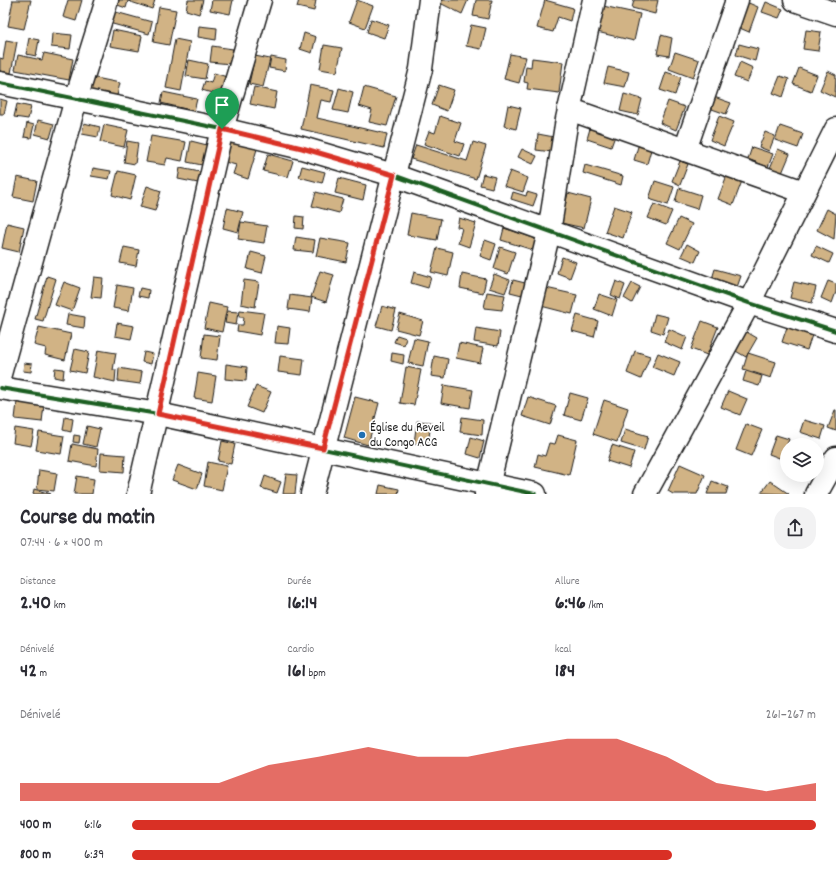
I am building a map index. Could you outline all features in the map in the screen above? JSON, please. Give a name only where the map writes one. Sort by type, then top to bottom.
[{"type":"street","points":[[0,374],[76,99],[107,0]]},
{"type":"street","points":[[138,494],[158,414],[222,129],[260,0]]},
{"type":"street","points":[[312,494],[421,69],[430,0]]},
{"type":"street","points":[[487,490],[549,232],[569,109],[594,0]]},
{"type":"street","points":[[685,150],[737,0]]},
{"type":"street","points":[[795,0],[836,14]]},
{"type":"street","points":[[0,83],[222,129],[302,148],[394,175],[749,303],[836,331]]},
{"type":"street","points":[[569,109],[804,192]]},
{"type":"street","points":[[645,494],[749,303],[836,129]]},
{"type":"street","points":[[0,388],[158,414],[323,448],[487,490],[535,494]]},
{"type":"street","points":[[816,494],[836,458]]},
{"type":"building","points":[[13,0],[31,0],[24,29],[8,26]]},
{"type":"building","points":[[68,0],[82,0],[76,21],[63,17]]},
{"type":"building","points":[[113,0],[155,0],[152,9],[128,1],[126,8],[112,3]]},
{"type":"building","points":[[188,0],[203,0],[199,14],[186,10]]},
{"type":"building","points":[[212,0],[233,0],[230,14],[210,10]]},
{"type":"building","points":[[299,0],[316,0],[314,11],[297,7]]},
{"type":"building","points":[[357,0],[373,6],[365,28],[349,22]]},
{"type":"building","points":[[436,0],[468,0],[462,14]]},
{"type":"building","points":[[476,0],[492,0],[488,19],[473,16]]},
{"type":"building","points":[[545,0],[573,8],[570,21],[558,17],[553,32],[537,28]]},
{"type":"building","points":[[634,0],[658,0],[655,14],[632,8]]},
{"type":"building","points":[[744,1],[758,7],[749,32],[735,26]]},
{"type":"building","points":[[766,2],[783,9],[779,18],[762,12]]},
{"type":"building","points":[[603,6],[640,14],[634,41],[597,32]]},
{"type":"building","points":[[159,7],[176,10],[169,45],[153,42]]},
{"type":"building","points":[[112,11],[152,22],[149,34],[109,23]]},
{"type":"building","points":[[371,19],[389,25],[384,38],[367,32]]},
{"type":"building","points":[[471,25],[486,28],[481,49],[466,46]]},
{"type":"building","points":[[199,26],[217,28],[216,40],[198,37]]},
{"type":"building","points":[[113,30],[142,36],[139,51],[110,46]]},
{"type":"building","points":[[806,30],[821,32],[818,51],[803,49]]},
{"type":"building","points":[[52,33],[72,35],[70,49],[51,47]]},
{"type":"building","points":[[304,33],[316,37],[312,53],[300,49]]},
{"type":"building","points":[[661,35],[672,38],[669,56],[657,54]]},
{"type":"building","points":[[29,38],[39,40],[36,56],[26,54]]},
{"type":"building","points":[[175,39],[190,42],[181,91],[166,88]]},
{"type":"building","points":[[6,40],[17,42],[11,73],[0,71],[0,58],[3,59]]},
{"type":"building","points":[[739,44],[758,49],[755,61],[736,55]]},
{"type":"building","points":[[324,45],[342,48],[337,72],[320,69]]},
{"type":"building","points":[[212,46],[233,49],[231,64],[210,62]]},
{"type":"building","points":[[675,52],[699,60],[693,78],[669,69]]},
{"type":"building","points":[[44,53],[73,59],[69,80],[15,70],[18,55],[42,60]]},
{"type":"building","points":[[510,54],[526,57],[519,83],[504,79]]},
{"type":"building","points":[[255,56],[270,59],[263,87],[249,84]]},
{"type":"building","points":[[271,57],[286,60],[285,71],[269,68]]},
{"type":"building","points":[[532,58],[563,62],[559,93],[527,89],[528,83],[524,82],[526,66],[531,67]]},
{"type":"building","points":[[189,60],[208,64],[205,79],[186,76]]},
{"type":"building","points":[[740,62],[753,68],[747,82],[734,77]]},
{"type":"building","points":[[608,67],[629,72],[625,87],[604,83]]},
{"type":"building","points":[[799,68],[817,75],[811,91],[793,84]]},
{"type":"building","points":[[828,71],[836,75],[835,97],[820,90]]},
{"type":"building","points":[[666,72],[681,77],[675,95],[660,90]]},
{"type":"building","points":[[214,73],[227,77],[222,96],[202,90],[205,81],[211,83]]},
{"type":"building","points":[[780,76],[789,79],[783,97],[773,93]]},
{"type":"building","points":[[91,77],[120,83],[116,100],[88,95]]},
{"type":"building","points":[[310,85],[334,90],[331,102],[321,100],[317,118],[387,134],[384,148],[301,129]]},
{"type":"building","points":[[439,85],[454,90],[447,111],[432,105]]},
{"type":"building","points":[[254,87],[277,92],[274,109],[250,104]]},
{"type":"building","points":[[364,87],[396,96],[387,126],[369,122],[372,110],[359,106]]},
{"type":"building","points":[[339,88],[353,92],[348,113],[333,110]]},
{"type":"building","points":[[163,92],[197,99],[194,111],[161,103]]},
{"type":"building","points":[[624,94],[642,99],[638,115],[620,111]]},
{"type":"building","points":[[714,97],[731,103],[726,114],[709,108]]},
{"type":"building","points":[[0,99],[7,101],[4,114],[0,114]]},
{"type":"building","points":[[668,101],[685,107],[676,130],[660,123]]},
{"type":"building","points":[[17,104],[31,107],[28,119],[14,117]]},
{"type":"building","points":[[508,105],[521,108],[516,129],[504,126]]},
{"type":"building","points":[[440,116],[461,123],[455,141],[464,144],[460,156],[424,144],[429,131],[435,133]]},
{"type":"building","points":[[719,116],[734,122],[724,146],[710,140]]},
{"type":"building","points":[[38,120],[54,124],[50,138],[35,134]]},
{"type":"building","points":[[27,123],[34,125],[31,138],[24,137]]},
{"type":"building","points":[[84,123],[100,127],[98,137],[82,134]]},
{"type":"building","points":[[104,125],[128,130],[124,147],[100,142]]},
{"type":"building","points":[[591,125],[616,133],[611,147],[587,139]]},
{"type":"building","points":[[780,126],[803,134],[798,148],[775,140]]},
{"type":"building","points":[[765,132],[775,136],[769,151],[759,147]]},
{"type":"building","points":[[538,134],[554,137],[552,152],[536,150]]},
{"type":"building","points":[[151,136],[186,142],[182,161],[167,158],[165,165],[146,162]]},
{"type":"building","points":[[127,141],[138,143],[135,164],[124,162]]},
{"type":"building","points":[[191,141],[207,145],[202,165],[187,162]]},
{"type":"building","points":[[231,141],[257,149],[248,179],[233,174],[236,165],[225,162]]},
{"type":"building","points":[[473,142],[486,146],[476,179],[411,159],[416,145],[467,161]]},
{"type":"building","points":[[639,143],[652,146],[647,164],[634,160]]},
{"type":"building","points":[[752,147],[773,154],[768,167],[748,159]]},
{"type":"building","points":[[522,149],[537,156],[533,164],[518,157]]},
{"type":"building","points":[[778,149],[790,154],[782,173],[770,168]]},
{"type":"building","points":[[268,154],[293,161],[288,177],[263,171]]},
{"type":"building","points":[[680,161],[688,164],[680,185],[672,181]]},
{"type":"building","points":[[585,165],[623,176],[621,185],[583,173]]},
{"type":"building","points":[[302,166],[325,172],[322,183],[299,177]]},
{"type":"building","points":[[93,168],[111,171],[109,179],[91,176]]},
{"type":"building","points":[[180,168],[200,172],[198,183],[178,179]]},
{"type":"building","points":[[118,171],[136,175],[130,200],[112,195]]},
{"type":"building","points":[[510,171],[528,178],[523,192],[504,186]]},
{"type":"building","points":[[483,174],[495,177],[492,188],[480,185]]},
{"type":"building","points":[[727,175],[742,181],[733,205],[718,199]]},
{"type":"building","points":[[17,177],[37,181],[33,201],[13,197]]},
{"type":"building","points":[[339,178],[366,185],[363,200],[335,193]]},
{"type":"building","points":[[655,181],[674,187],[668,205],[649,199]]},
{"type":"building","points":[[147,186],[161,191],[155,211],[140,207]]},
{"type":"building","points":[[679,188],[701,195],[697,209],[675,202]]},
{"type":"building","points":[[316,192],[343,199],[339,213],[312,206]]},
{"type":"building","points":[[513,192],[526,196],[527,192],[537,195],[533,206],[511,199]]},
{"type":"building","points":[[568,193],[591,199],[584,228],[561,223]]},
{"type":"building","points":[[654,204],[672,211],[666,225],[648,218]]},
{"type":"building","points":[[614,206],[632,212],[623,238],[605,232]]},
{"type":"building","points":[[227,208],[243,212],[238,232],[223,228]]},
{"type":"building","points":[[827,209],[836,214],[834,239],[817,230]]},
{"type":"building","points":[[411,213],[441,219],[437,240],[407,235]]},
{"type":"building","points":[[296,216],[304,217],[303,229],[295,228]]},
{"type":"building","points":[[459,218],[476,223],[469,247],[458,243],[462,228],[457,227]]},
{"type":"building","points":[[679,218],[692,224],[680,249],[667,243]]},
{"type":"building","points":[[241,222],[267,226],[264,243],[238,239]]},
{"type":"building","points":[[7,223],[24,227],[19,252],[2,248]]},
{"type":"building","points":[[504,228],[536,239],[533,250],[501,240]]},
{"type":"building","points":[[296,237],[315,240],[313,252],[294,250]]},
{"type":"building","points":[[320,238],[350,243],[346,262],[316,256]]},
{"type":"building","points":[[485,240],[496,244],[491,260],[480,256]]},
{"type":"building","points":[[687,244],[700,251],[695,262],[681,256]]},
{"type":"building","points":[[816,246],[833,254],[829,263],[812,255]]},
{"type":"building","points":[[124,247],[139,250],[136,266],[120,263]]},
{"type":"building","points":[[500,247],[515,252],[508,274],[494,269]]},
{"type":"building","points":[[437,248],[453,252],[448,276],[431,272]]},
{"type":"building","points":[[251,252],[266,256],[262,273],[247,269]]},
{"type":"building","points":[[562,257],[576,262],[570,278],[557,273]]},
{"type":"building","points":[[715,269],[741,276],[736,290],[711,282]]},
{"type":"building","points":[[320,271],[334,275],[326,302],[311,297]]},
{"type":"building","points":[[414,272],[431,277],[428,288],[411,283]]},
{"type":"building","points":[[462,274],[486,279],[483,293],[460,288]]},
{"type":"building","points":[[494,274],[510,280],[505,293],[489,288]]},
{"type":"building","points":[[47,276],[56,279],[43,321],[35,319]]},
{"type":"building","points":[[94,277],[103,278],[101,298],[91,297]]},
{"type":"building","points":[[244,280],[259,282],[255,307],[241,304]]},
{"type":"building","points":[[513,280],[525,283],[522,295],[510,292]]},
{"type":"building","points":[[616,281],[625,285],[620,299],[611,295]]},
{"type":"building","points":[[828,281],[836,284],[836,292],[832,303],[821,298]]},
{"type":"building","points":[[64,282],[80,288],[72,311],[55,305]]},
{"type":"building","points":[[794,282],[816,287],[812,303],[790,298]]},
{"type":"building","points":[[632,283],[640,287],[632,303],[624,298]]},
{"type":"building","points":[[117,285],[133,288],[129,311],[113,308]]},
{"type":"building","points":[[140,288],[149,290],[148,298],[138,296]]},
{"type":"building","points":[[546,288],[577,295],[572,314],[541,306]]},
{"type":"building","points":[[487,292],[505,295],[502,310],[484,308]]},
{"type":"building","points":[[599,294],[617,300],[612,316],[594,309]]},
{"type":"building","points":[[290,295],[312,298],[310,312],[288,309]]},
{"type":"building","points":[[209,303],[227,307],[222,332],[204,328]]},
{"type":"building","points":[[382,306],[396,310],[391,330],[376,326]]},
{"type":"building","points":[[240,310],[264,313],[260,335],[237,331],[238,325],[243,325],[244,317],[239,317]]},
{"type":"building","points":[[227,311],[238,312],[236,325],[225,323]]},
{"type":"building","points":[[68,314],[85,317],[84,328],[66,325]]},
{"type":"building","points":[[400,314],[423,321],[419,335],[396,329]]},
{"type":"building","points":[[655,314],[668,317],[663,334],[651,330]]},
{"type":"building","points":[[577,315],[598,321],[594,337],[572,331]]},
{"type":"building","points":[[702,321],[718,327],[707,355],[691,349]]},
{"type":"building","points":[[117,323],[134,326],[131,339],[115,336]]},
{"type":"building","points":[[277,326],[290,328],[288,344],[275,343]]},
{"type":"building","points":[[39,327],[71,334],[65,360],[45,355],[46,348],[34,345]]},
{"type":"building","points":[[787,327],[812,335],[807,350],[782,342]]},
{"type":"building","points":[[476,328],[500,332],[498,346],[474,342]]},
{"type":"building","points":[[669,329],[687,337],[682,350],[664,342]]},
{"type":"building","points":[[745,331],[757,338],[746,357],[734,350]]},
{"type":"building","points":[[204,334],[220,336],[217,360],[201,358]]},
{"type":"building","points":[[397,335],[406,338],[404,345],[394,342]]},
{"type":"building","points":[[414,338],[428,341],[423,366],[408,363]]},
{"type":"building","points":[[459,343],[483,348],[480,363],[456,358]]},
{"type":"building","points":[[75,349],[89,352],[85,373],[70,370]]},
{"type":"building","points":[[98,350],[116,353],[113,370],[116,370],[115,382],[93,377]]},
{"type":"building","points":[[635,351],[650,356],[641,379],[627,373]]},
{"type":"building","points":[[144,352],[153,354],[151,364],[142,362]]},
{"type":"building","points":[[392,353],[404,355],[403,364],[391,361]]},
{"type":"building","points":[[658,353],[680,362],[674,376],[652,367]]},
{"type":"building","points":[[748,353],[776,362],[771,378],[743,369]]},
{"type":"building","points":[[280,356],[304,359],[302,375],[278,372]]},
{"type":"building","points":[[434,356],[448,359],[445,378],[431,376]]},
{"type":"building","points":[[24,363],[32,364],[31,372],[23,371]]},
{"type":"building","points":[[226,364],[247,367],[246,381],[225,379]]},
{"type":"building","points":[[406,367],[421,370],[414,405],[400,403]]},
{"type":"building","points":[[55,368],[64,369],[63,379],[54,377]]},
{"type":"building","points":[[119,368],[142,372],[140,384],[118,381]]},
{"type":"building","points":[[746,371],[762,376],[759,386],[743,381]]},
{"type":"building","points":[[198,373],[216,376],[212,401],[194,398]]},
{"type":"building","points":[[444,385],[473,390],[470,408],[441,403]]},
{"type":"building","points":[[256,386],[271,392],[262,413],[247,407]]},
{"type":"building","points":[[728,391],[747,399],[740,415],[721,407]]},
{"type":"building","points":[[570,393],[588,398],[581,420],[564,415]]},
{"type":"building","points":[[355,397],[379,403],[368,445],[344,438]]},
{"type":"building","points":[[528,397],[556,406],[550,425],[522,416]]},
{"type":"building","points":[[604,400],[628,408],[617,442],[593,434]]},
{"type":"building","points":[[17,402],[44,405],[42,422],[15,419]]},
{"type":"building","points":[[836,410],[836,431],[828,428]]},
{"type":"building","points":[[65,417],[73,419],[71,432],[63,430]]},
{"type":"building","points":[[462,417],[483,420],[482,435],[460,432]]},
{"type":"building","points":[[804,420],[825,426],[821,438],[800,432]]},
{"type":"building","points":[[417,421],[431,422],[428,445],[414,443]]},
{"type":"building","points":[[746,424],[762,430],[751,456],[736,450]]},
{"type":"building","points":[[87,426],[100,429],[96,447],[83,444]]},
{"type":"building","points":[[15,428],[34,431],[31,446],[13,443]]},
{"type":"building","points":[[625,429],[648,436],[644,450],[621,443]]},
{"type":"building","points":[[39,432],[64,436],[61,454],[36,450]]},
{"type":"building","points":[[74,435],[80,436],[79,443],[73,442]]},
{"type":"building","points":[[558,435],[577,440],[569,475],[535,467],[538,454],[545,456],[549,443],[555,444]]},
{"type":"building","points":[[776,435],[786,438],[780,438],[780,458],[769,454]]},
{"type":"building","points":[[471,437],[484,441],[480,458],[467,454]]},
{"type":"building","points":[[222,441],[235,444],[231,464],[218,461]]},
{"type":"building","points":[[72,444],[98,449],[96,466],[69,461]]},
{"type":"building","points":[[612,445],[634,452],[629,468],[607,461]]},
{"type":"building","points":[[101,453],[125,455],[124,472],[100,470]]},
{"type":"building","points":[[208,462],[227,466],[222,490],[204,486]]},
{"type":"building","points":[[680,464],[705,475],[697,494],[673,494],[668,491]]},
{"type":"building","points":[[178,465],[202,474],[197,489],[172,480]]},
{"type":"building","points":[[39,470],[57,473],[54,491],[37,489]]},
{"type":"building","points":[[286,474],[297,475],[295,494],[283,494]]},
{"type":"building","points":[[77,476],[94,479],[92,494],[74,494]]},
{"type":"building","points":[[265,476],[281,482],[277,493],[261,488]]},
{"type":"building","points":[[712,481],[728,487],[726,494],[707,494]]},
{"type":"building","points":[[770,481],[789,494],[761,493]]},
{"type":"building","points":[[380,485],[399,489],[398,494],[378,494]]},
{"type":"building","points":[[34,489],[51,494],[33,494]]},
{"type":"cycle path","points":[[0,83],[222,129],[302,148],[393,175],[749,303],[836,331]]},
{"type":"cycle path","points":[[0,388],[158,414],[535,494]]},
{"type":"place","name":"Église du Reveil du Congo ACG","points":[[362,435]]},
{"type":"route","points":[[222,129],[302,148],[394,175],[323,448],[158,414],[222,129]]}]
